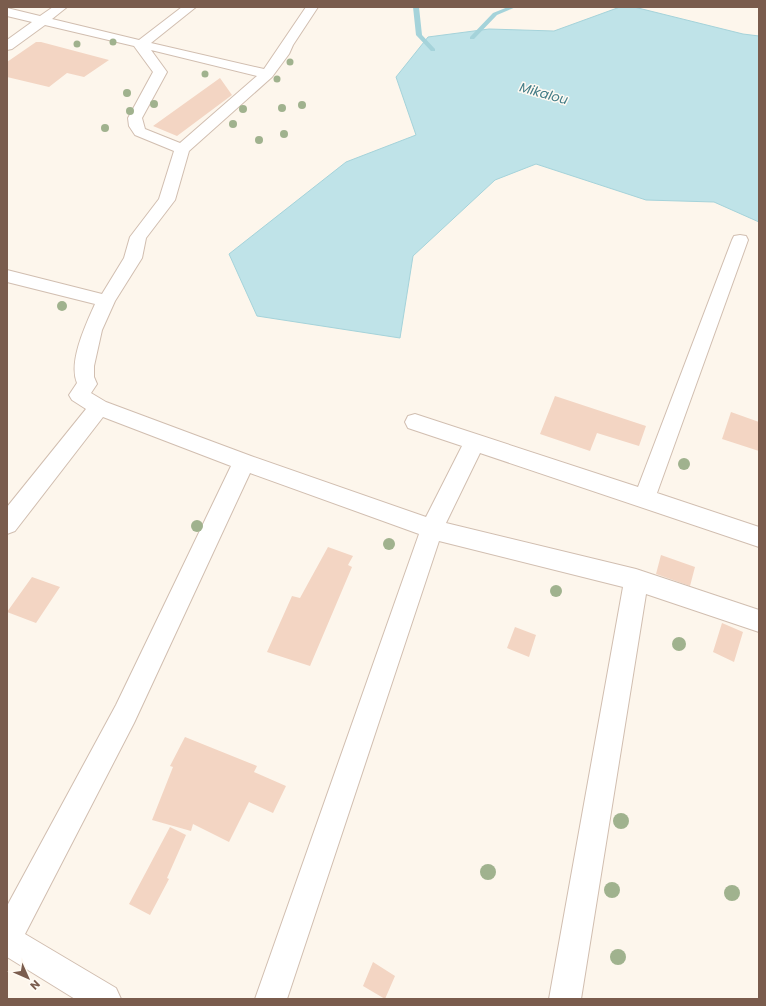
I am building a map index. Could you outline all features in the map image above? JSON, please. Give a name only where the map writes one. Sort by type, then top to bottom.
[{"type":"street","points":[[7,46],[61,7]]},
{"type":"street","points":[[140,45],[190,7]]},
{"type":"street","points":[[312,7],[286,45],[282,54],[267,74],[182,149],[167,200],[138,237],[133,258],[106,301],[92,330],[84,366],[84,377],[87,384],[79,395],[99,407],[244,462],[432,529],[636,580],[759,621]]},
{"type":"street","points":[[7,12],[140,45],[267,74]]},
{"type":"street","points":[[140,45],[160,72],[135,118],[136,126],[140,132],[182,149]]},
{"type":"street","points":[[645,498],[740,240]]},
{"type":"street","points":[[11,282],[106,301]]},
{"type":"street","points":[[7,524],[99,407]]},
{"type":"street","points":[[415,422],[474,443],[645,498],[759,537]]},
{"type":"street","points":[[271,999],[432,529],[474,443]]},
{"type":"street","points":[[7,937],[124,714],[244,462]]},
{"type":"street","points":[[565,999],[636,580]]},
{"type":"street","points":[[7,940],[105,999]]},
{"type":"water","points":[[620,7],[634,7],[743,34],[759,36],[759,222],[714,202],[646,200],[536,164],[495,180],[413,256],[400,338],[257,316],[229,254],[346,162],[416,135],[396,77],[428,37],[489,29],[554,31]]},
{"type":"building","points":[[36,42],[109,60],[84,77],[67,73],[49,87],[7,77],[7,62]]},
{"type":"building","points":[[220,78],[232,95],[177,136],[153,126]]},
{"type":"building","points":[[555,396],[646,426],[639,446],[597,433],[590,451],[540,434]]},
{"type":"building","points":[[731,412],[759,422],[759,451],[722,439]]},
{"type":"building","points":[[328,547],[353,556],[348,565],[352,567],[310,666],[267,652],[292,596],[300,598]]},
{"type":"building","points":[[661,555],[695,567],[690,586],[656,574]]},
{"type":"building","points":[[32,577],[60,587],[36,623],[7,612]]},
{"type":"building","points":[[722,623],[743,632],[734,662],[713,652]]},
{"type":"building","points":[[515,627],[536,635],[529,657],[507,648]]},
{"type":"building","points":[[185,737],[257,766],[254,772],[286,786],[273,813],[249,802],[229,842],[193,824],[191,831],[152,820],[173,767],[170,766]]},
{"type":"building","points":[[170,827],[186,835],[167,878],[169,879],[150,915],[129,904]]},
{"type":"building","points":[[373,962],[395,976],[385,999],[363,986]]},
{"type":"waterway","name":"Mikalou","points":[[416,7],[419,35],[433,50]]},
{"type":"waterway","points":[[472,38],[495,14],[513,7]]}]
